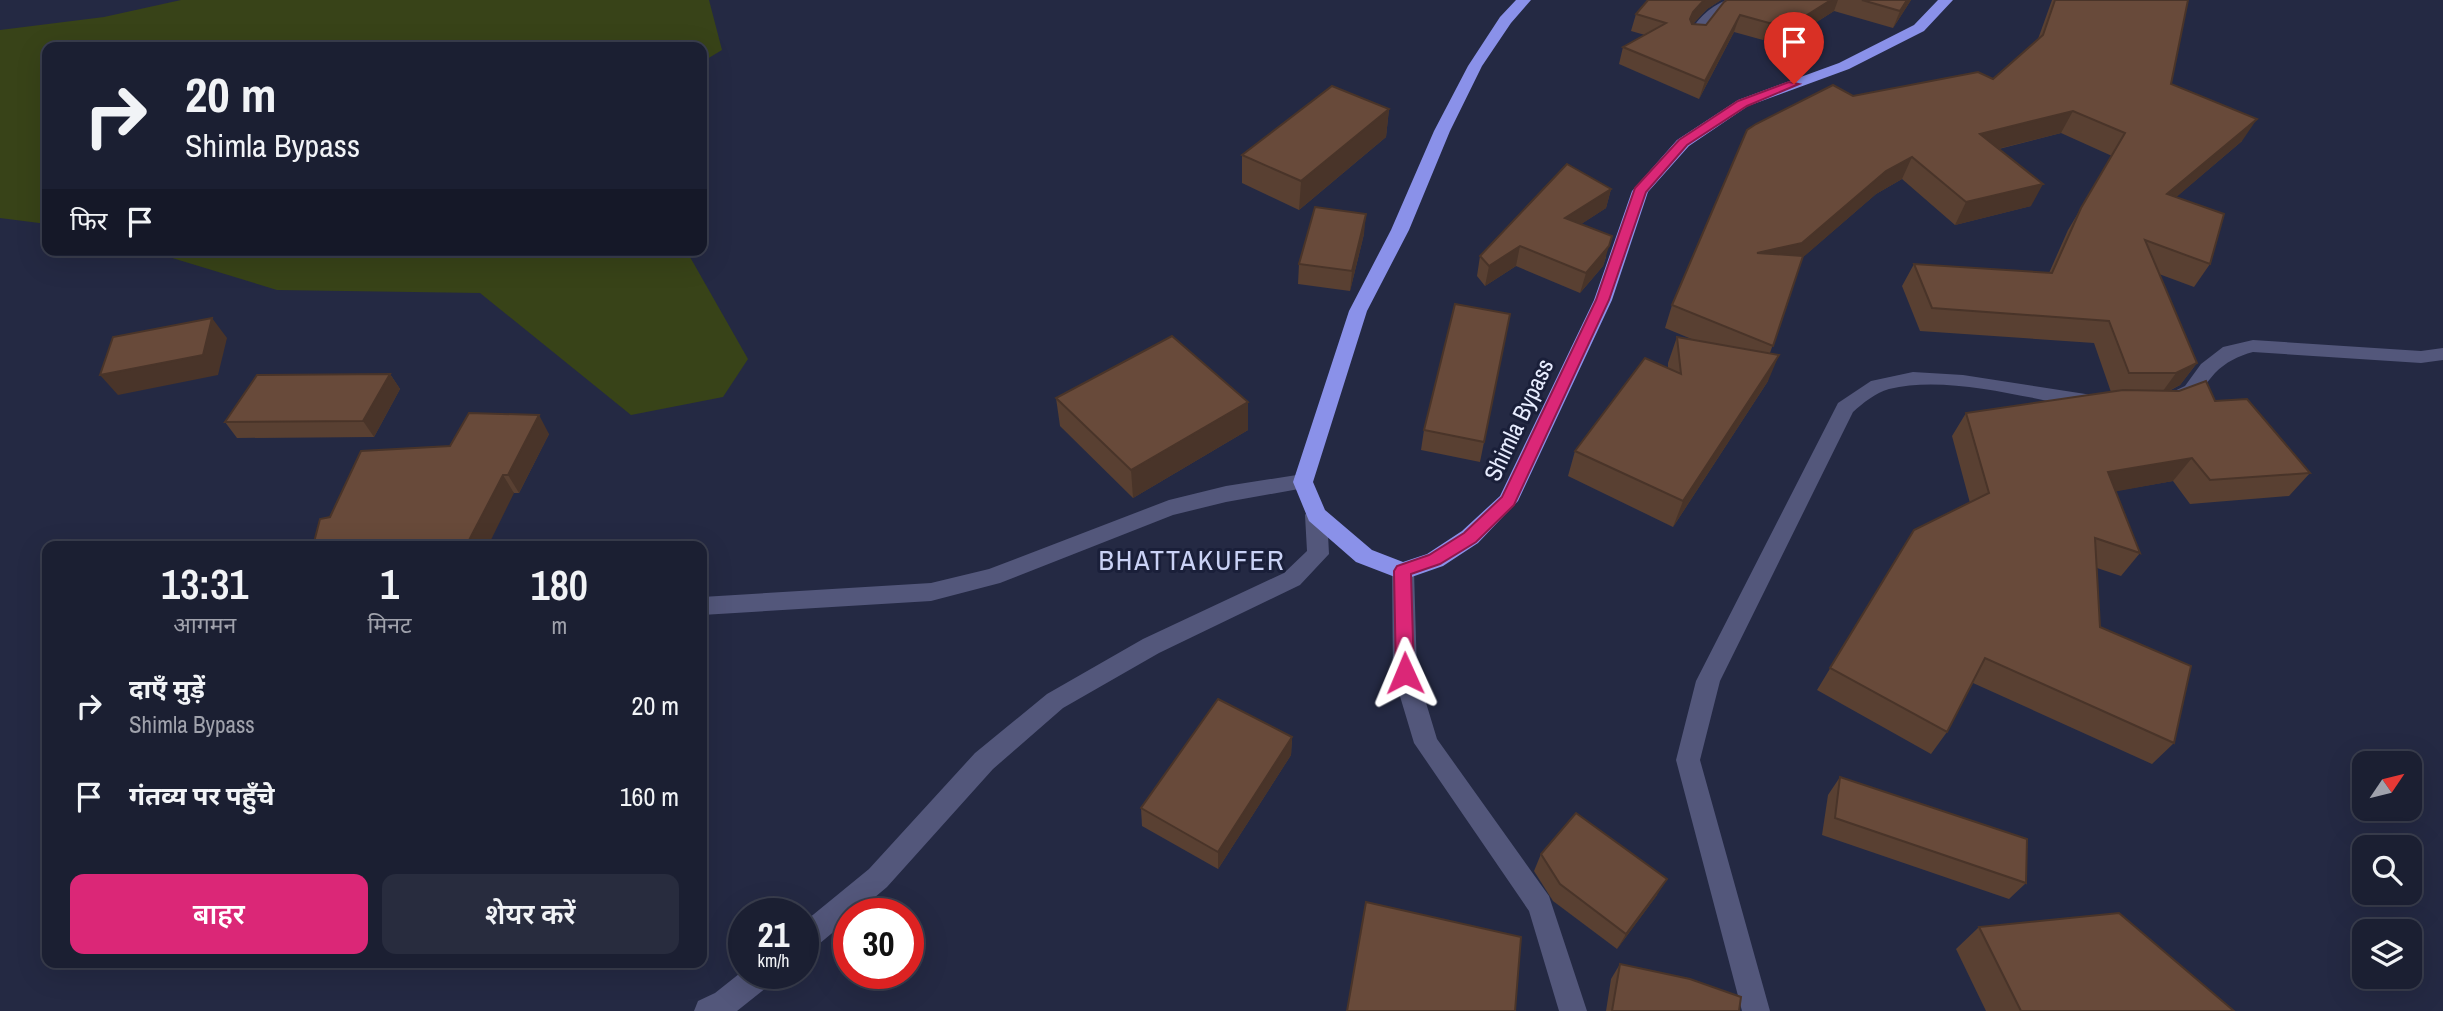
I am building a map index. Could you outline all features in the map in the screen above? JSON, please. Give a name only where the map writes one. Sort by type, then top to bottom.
[{"type":"highway","points":[[1403,571],[1364,556],[1316,515],[1303,482],[1358,311],[1400,230],[1442,131],[1475,66],[1505,20],[1524,0]]},
{"type":"highway","name":"Shimla Bypass","points":[[1403,571],[1434,560],[1470,537],[1508,500],[1602,300],[1640,191],[1683,142],[1742,103],[1844,66],[1919,28],[1947,0]]},
{"type":"street","points":[[1694,37],[1699,25],[1712,14],[1738,0]]},
{"type":"street","points":[[2152,405],[2165,404],[2192,391],[2208,369],[2230,352],[2253,346],[2421,357],[2443,354]]},
{"type":"street","points":[[1756,1011],[1688,760],[1708,681],[1845,408],[1862,393],[1889,382],[1936,378],[2114,405]]},
{"type":"street","points":[[707,606],[931,592],[992,577],[1169,508],[1226,494],[1303,482]]},
{"type":"street","points":[[819,927],[877,878],[984,761],[1055,701],[1151,646],[1292,579],[1318,554],[1316,515]]},
{"type":"street","points":[[1403,571],[1405,673],[1426,743],[1540,905],[1573,1011]]},
{"type":"street","points":[[708,1011],[725,1003],[742,989]]},
{"type":"green space","points":[[181,0],[709,0],[722,50],[707,59],[707,42],[42,42],[42,223],[0,218],[0,30],[104,17]]},
{"type":"green space","points":[[166,256],[689,256],[748,359],[723,397],[631,415],[480,293],[277,290]]},
{"type":"building","points":[[1648,0],[1704,0],[1690,19],[1692,24],[1706,25],[1727,0],[1831,0],[1799,20],[1769,23],[1740,15],[1705,81],[1623,47],[1666,23],[1636,14]]},
{"type":"building","points":[[1862,0],[1907,0],[1900,11]]},
{"type":"building","points":[[2055,0],[2188,0],[2171,84],[2257,119],[2167,194],[2224,214],[2210,264],[2145,240],[2197,363],[2176,373],[2129,373],[2109,321],[1932,308],[1914,264],[2052,273],[2081,208],[2125,133],[2073,111],[1980,134],[2043,184],[1966,202],[1912,157],[1886,171],[1802,243],[1757,253],[1803,256],[1773,346],[1672,305],[1747,130],[1833,85],[1853,96],[1978,72],[1993,79],[2043,35]]},
{"type":"building","points":[[1332,86],[1389,109],[1301,181],[1242,155]]},
{"type":"building","points":[[1567,164],[1611,189],[1565,218],[1612,236],[1609,246],[1586,273],[1520,246],[1489,266],[1480,256]]},
{"type":"building","points":[[1315,207],[1366,214],[1352,271],[1299,264]]},
{"type":"building","points":[[1455,304],[1510,314],[1484,442],[1424,430]]},
{"type":"building","points":[[212,318],[203,355],[100,375],[113,337]]},
{"type":"building","points":[[1172,336],[1248,402],[1131,470],[1056,398]]},
{"type":"building","points":[[1677,337],[1779,355],[1683,501],[1575,451],[1645,358],[1681,374]]},
{"type":"building","points":[[390,374],[363,421],[225,422],[257,375]]},
{"type":"building","points":[[2206,381],[2215,401],[2247,399],[2310,473],[2210,480],[2192,458],[2108,472],[2140,553],[2095,538],[2100,627],[2191,666],[2174,743],[1985,658],[1947,732],[1830,668],[1914,530],[1989,493],[1966,413],[2123,390],[2179,391]]},
{"type":"building","points":[[469,413],[539,415],[508,475],[503,475],[469,541],[314,541],[320,519],[330,517],[361,451],[450,446]]},
{"type":"building","points":[[1218,699],[1292,737],[1218,852],[1141,808]]},
{"type":"building","points":[[1840,777],[2027,839],[2026,883],[1835,818]]},
{"type":"building","points":[[1576,813],[1667,879],[1626,934],[1560,884],[1541,854]]},
{"type":"building","points":[[1366,902],[1521,937],[1515,1011],[1347,1011]]},
{"type":"building","points":[[2119,913],[2234,1011],[2021,1011],[1979,927]]},
{"type":"building","points":[[1620,964],[1690,979],[1741,997],[1739,1011],[1612,1011]]},
{"type":"district","name":"BHATTAKUFER","points":[[1192,560]]},
{"type":"route","points":[[1405,673],[1403,571],[1434,560],[1470,537],[1508,500],[1602,300],[1640,191],[1683,142],[1742,103],[1794,84]]}]
